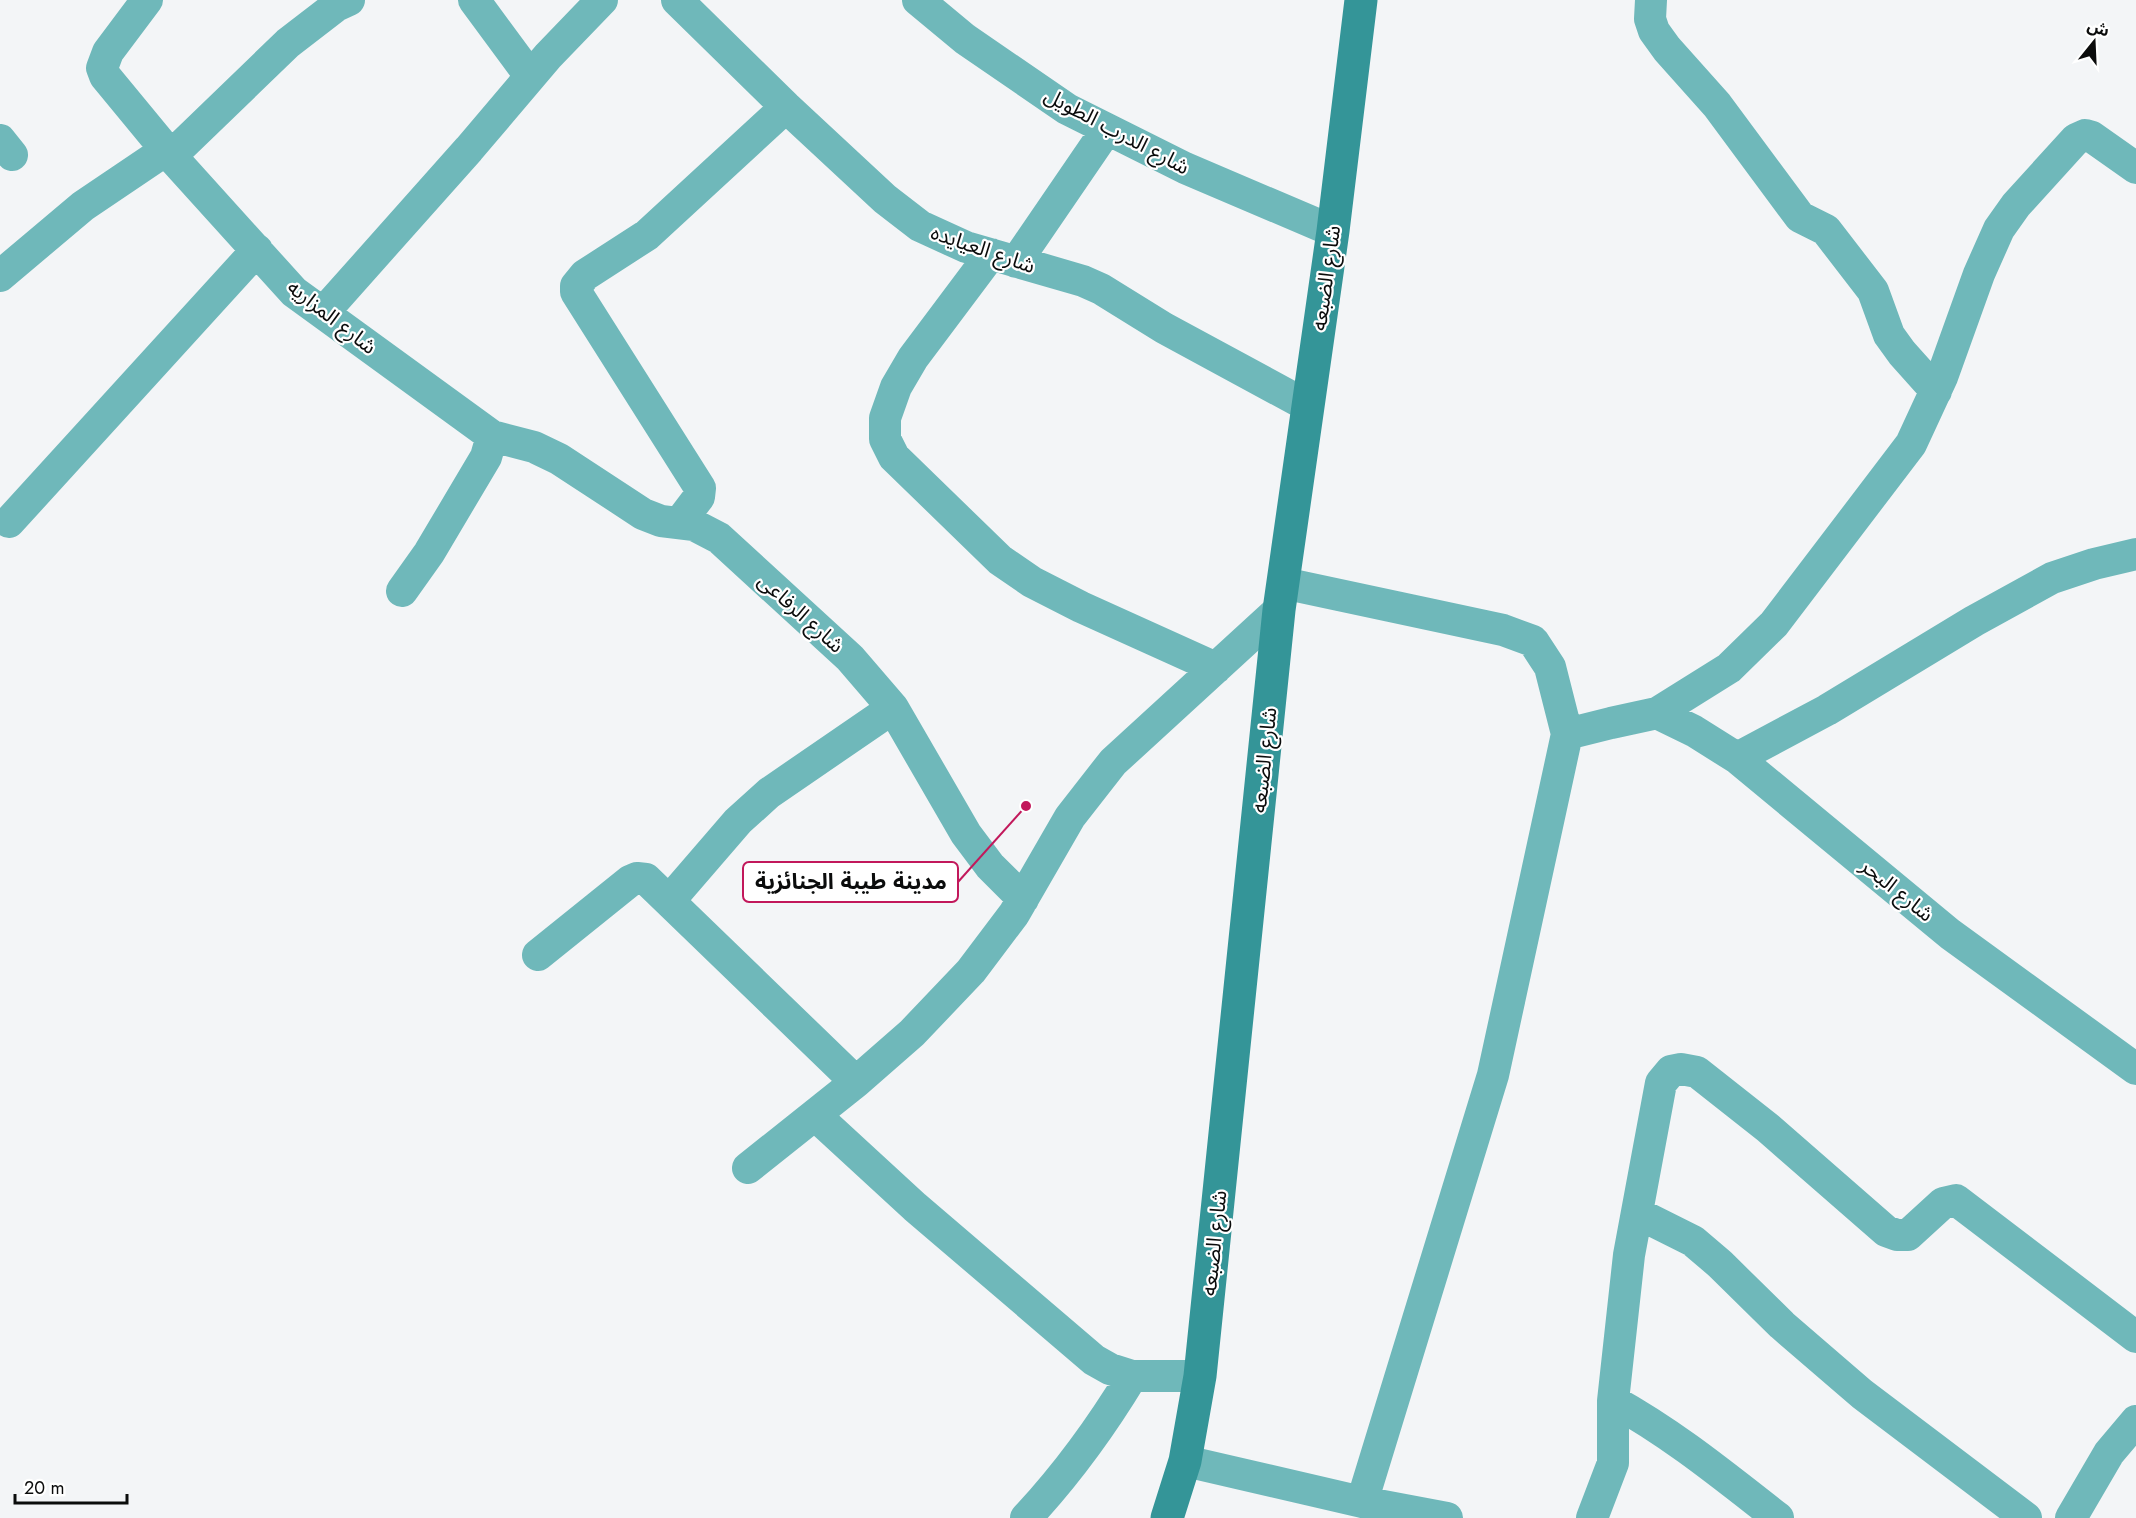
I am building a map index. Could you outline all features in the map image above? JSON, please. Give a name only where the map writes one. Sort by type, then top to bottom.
[{"type":"street","name":"شارع المزاريه","points":[[147,0],[108,52],[102,68],[105,76],[169,153],[294,292],[492,436]]},
{"type":"street","points":[[0,276],[83,206],[169,153],[288,43],[336,6],[349,0]]},
{"type":"street","points":[[474,0],[530,76]]},
{"type":"street","points":[[323,313],[530,76],[602,0]]},
{"type":"street","name":"شارع العيايده","points":[[677,0],[786,107],[885,199],[920,226],[966,247],[1083,281],[1101,289],[1164,328],[1308,406]]},
{"type":"street","name":"شارع الدرب الطويل","points":[[918,0],[964,39],[1067,109],[1185,168],[1333,231]]},
{"type":"street","name":"شارع الضبعه","points":[[1167,1518],[1185,1461],[1200,1376],[1281,597],[1333,231],[1361,0]]},
{"type":"street","points":[[1651,0],[1650,20],[1654,31],[1667,49],[1717,105],[1800,217],[1826,230],[1873,291],[1888,334],[1935,391]]},
{"type":"street","points":[[680,522],[699,496],[700,488],[576,292],[576,286],[585,275],[647,235],[786,107]]},
{"type":"street","points":[[1107,129],[1004,258],[913,358],[896,387],[885,418],[885,440],[894,457],[1000,560],[1032,582],[1081,607],[1216,668]]},
{"type":"street","points":[[1567,734],[1657,713],[1729,668],[1774,624],[1911,444],[1935,391],[1979,274],[1999,229],[2016,205],[2076,139],[2085,135],[2092,137],[2136,168]]},
{"type":"street","points":[[9,522],[257,250]]},
{"type":"street","points":[[402,591],[429,553],[486,457],[492,436]]},
{"type":"street","name":"شارع الرفاعى","points":[[492,436],[534,447],[559,459],[643,514],[661,521],[694,525],[719,538],[850,658],[893,708],[966,834],[990,866],[1023,899]]},
{"type":"street","points":[[1737,758],[1827,710],[1974,621],[2052,579],[2094,564],[2136,554]]},
{"type":"street","points":[[748,1168],[856,1082],[912,1033],[971,971],[1014,914],[1070,816],[1113,762],[1216,668],[1281,597],[1503,630],[1533,641],[1550,668],[1567,734],[1493,1075],[1362,1502]]},
{"type":"street","points":[[669,901],[738,821],[769,793],[893,708]]},
{"type":"street","name":"شارع البحر","points":[[1657,713],[1694,731],[1737,758],[1950,934],[2136,1069]]},
{"type":"street","points":[[538,955],[630,881],[637,878],[646,879],[856,1082]]},
{"type":"street","points":[[1592,1518],[1613,1463],[1613,1401],[1629,1255],[1661,1083],[1671,1071],[1681,1069],[1697,1072],[1768,1128],[1886,1231],[1897,1235],[1908,1235],[1943,1203],[1956,1200],[2136,1337]]},
{"type":"street","points":[[815,1115],[915,1208],[1094,1360],[1110,1369],[1132,1376],[1200,1376]]},
{"type":"street","points":[[1637,1213],[1693,1241],[1720,1264],[1782,1325],[1862,1394],[2026,1518]]},
{"type":"street","points":[[1026,1518],[1053,1489],[1103,1425],[1132,1376]]},
{"type":"street","points":[[1613,1401],[1650,1421],[1683,1444],[1778,1518]]},
{"type":"street","points":[[2071,1518],[2109,1453],[2136,1421]]},
{"type":"street","points":[[1185,1461],[1362,1502],[1447,1518]]},
{"type":"place","name":"مدينة طيبة الجنائزية","points":[[1026,806]]}]
